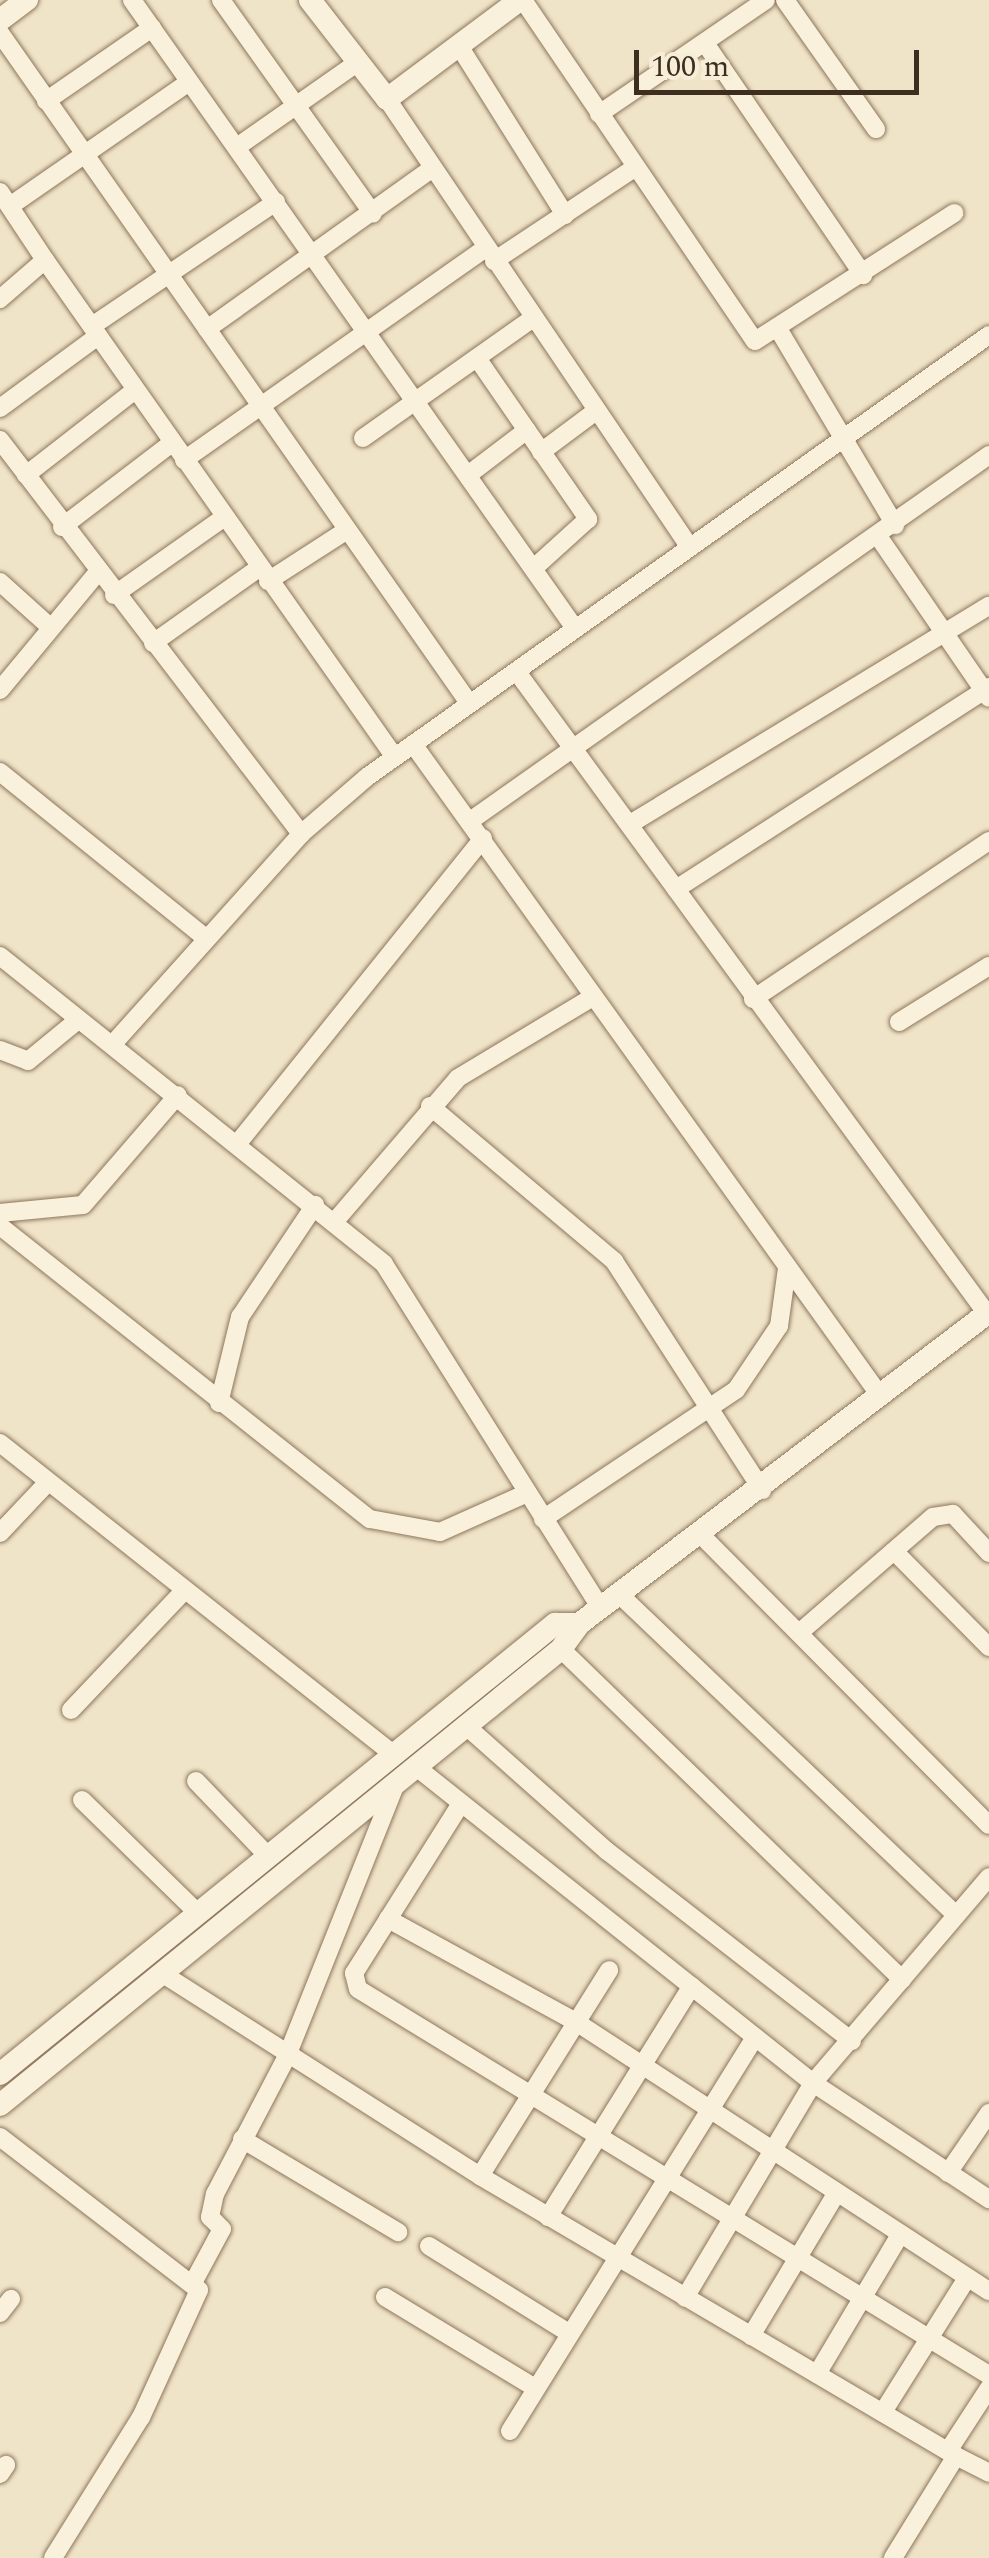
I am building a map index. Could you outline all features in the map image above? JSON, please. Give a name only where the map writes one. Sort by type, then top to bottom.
[{"type":"street","points":[[0,20],[27,0]]},
{"type":"street","points":[[132,0],[574,627]]},
{"type":"street","points":[[221,0],[372,214]]},
{"type":"street","points":[[310,0],[354,65],[387,99],[689,546]]},
{"type":"street","points":[[387,99],[522,0],[746,336],[763,341],[954,213]]},
{"type":"street","points":[[599,114],[766,0]]},
{"type":"street","points":[[786,0],[876,129]]},
{"type":"street","points":[[46,101],[152,28]]},
{"type":"street","points":[[0,34],[469,703]]},
{"type":"street","points":[[705,43],[863,275]]},
{"type":"street","points":[[461,48],[564,215]]},
{"type":"street","points":[[237,147],[354,65]]},
{"type":"street","points":[[189,82],[82,154],[5,199],[223,518],[394,756]]},
{"type":"street","points":[[207,328],[433,168]]},
{"type":"street","points":[[184,460],[366,331],[490,254],[564,215],[633,169]]},
{"type":"street","points":[[0,408],[168,275],[276,202]]},
{"type":"street","points":[[0,299],[45,260]]},
{"type":"street","points":[[363,438],[533,318]]},
{"type":"street","points":[[780,332],[840,440],[895,525]]},
{"type":"street","points":[[112,1045],[300,834],[394,756],[989,335]]},
{"type":"street","points":[[477,358],[588,525],[534,568]]},
{"type":"street","points":[[26,474],[135,390]]},
{"type":"street","points":[[541,452],[596,411]]},
{"type":"street","points":[[468,475],[527,430]]},
{"type":"street","points":[[0,440],[97,573],[300,834]]},
{"type":"street","points":[[62,527],[172,443]]},
{"type":"street","points":[[470,821],[570,743],[895,525],[989,455]]},
{"type":"street","points":[[114,595],[223,518]]},
{"type":"street","points":[[153,643],[347,530]]},
{"type":"street","points":[[676,888],[987,692],[944,636],[878,536]]},
{"type":"street","points":[[0,690],[49,626],[97,573]]},
{"type":"street","points":[[0,582],[49,626]]},
{"type":"street","points":[[630,824],[989,606]]},
{"type":"street","points":[[0,2104],[561,1650],[579,1624],[702,1536],[988,1313],[753,999],[630,824],[516,672]]},
{"type":"street","points":[[413,744],[881,1396]]},
{"type":"street","points":[[0,772],[206,938]]},
{"type":"street","points":[[238,1143],[483,838]]},
{"type":"street","points":[[753,999],[989,842]]},
{"type":"street","points":[[0,956],[336,1220],[400,1284],[543,1519],[610,1602],[956,1915]]},
{"type":"street","points":[[899,1022],[989,966]]},
{"type":"street","points":[[336,1220],[430,1106],[593,996]]},
{"type":"street","points":[[0,1050],[28,1061],[78,1020]]},
{"type":"street","points":[[0,1214],[83,1205],[178,1095]]},
{"type":"street","points":[[430,1106],[614,1261],[762,1490]]},
{"type":"street","points":[[219,1403],[240,1317],[314,1205]]},
{"type":"street","points":[[0,1226],[219,1403],[389,1528],[440,1532],[527,1493]]},
{"type":"street","points":[[543,1519],[712,1410],[762,1359],[779,1326],[787,1268]]},
{"type":"street","points":[[0,1444],[394,1754]]},
{"type":"street","points":[[0,1533],[48,1482]]},
{"type":"street","points":[[799,1633],[894,1551],[945,1513],[989,1553]]},
{"type":"street","points":[[702,1536],[989,1825]]},
{"type":"street","points":[[894,1551],[989,1647]]},
{"type":"street","points":[[71,1710],[184,1591]]},
{"type":"street","points":[[0,2074],[555,1624],[579,1624]]},
{"type":"street","points":[[561,1650],[902,1979]]},
{"type":"street","points":[[465,1725],[607,1851],[852,2041]]},
{"type":"street","points":[[414,1766],[813,2083],[989,2198]]},
{"type":"street","points":[[196,1781],[269,1857]]},
{"type":"street","points":[[194,2281],[221,2234],[210,2211],[242,2139],[287,2056],[396,1782]]},
{"type":"street","points":[[82,1800],[199,1914]]},
{"type":"street","points":[[460,1805],[354,1973],[358,1990],[533,2088],[795,2258],[989,2374]]},
{"type":"street","points":[[685,2298],[730,2216],[813,2083],[989,1877]]},
{"type":"street","points":[[388,1919],[576,2022],[989,2291]]},
{"type":"street","points":[[480,2176],[610,1970]]},
{"type":"street","points":[[163,1974],[480,2176],[989,2473]]},
{"type":"street","points":[[548,2217],[692,1986]]},
{"type":"street","points":[[510,2432],[666,2174],[755,2037]]},
{"type":"street","points":[[948,2173],[989,2113]]},
{"type":"street","points":[[0,2136],[194,2281],[198,2295],[140,2416],[52,2558]]},
{"type":"street","points":[[242,2139],[398,2232]]},
{"type":"street","points":[[751,2336],[836,2194]]},
{"type":"street","points":[[816,2374],[900,2234]]},
{"type":"street","points":[[429,2246],[569,2334]]},
{"type":"street","points":[[883,2412],[968,2278]]},
{"type":"street","points":[[385,2298],[536,2388]]},
{"type":"street","points":[[894,2558],[989,2388]]}]
